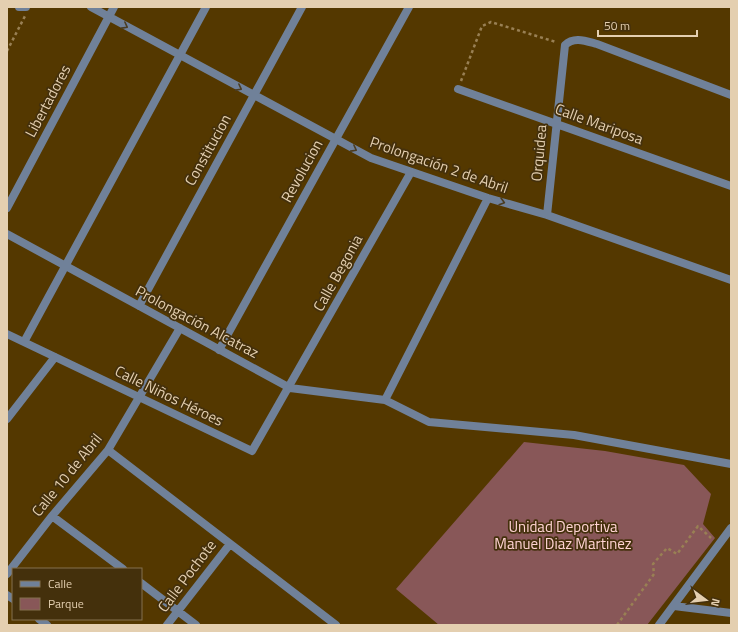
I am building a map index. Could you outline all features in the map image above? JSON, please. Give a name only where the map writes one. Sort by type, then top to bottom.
[{"type":"street","points":[[19,7],[26,10]]},
{"type":"street","name":"Prolongación 2 de Abril","points":[[91,7],[371,158],[488,198],[548,215],[731,280]]},
{"type":"street","name":"Libertadores","points":[[7,208],[114,7]]},
{"type":"street","points":[[24,342],[206,7]]},
{"type":"street","name":"Constitucion","points":[[139,306],[302,7]]},
{"type":"street","name":"Revolucion","points":[[219,350],[409,7]]},
{"type":"street","points":[[565,45],[568,42],[576,40],[597,44],[731,95]]},
{"type":"street","name":"Orquidea","points":[[548,215],[565,45]]},
{"type":"street","name":"Calle Mariposa","points":[[458,89],[731,186]]},
{"type":"street","name":"Calle Begonia","points":[[290,388],[411,172]]},
{"type":"street","points":[[385,400],[488,198]]},
{"type":"street","name":"Prolongación Alcatraz","points":[[7,234],[290,388],[385,400],[430,422],[574,435],[731,464]]},
{"type":"street","name":"Calle 10 de Abril","points":[[7,574],[52,516],[108,450],[180,328]]},
{"type":"street","name":"Calle Niños Héroes","points":[[7,334],[252,451],[290,388]]},
{"type":"street","points":[[7,420],[55,357]]},
{"type":"street","points":[[108,450],[335,625]]},
{"type":"street","points":[[52,516],[121,568]]},
{"type":"street","points":[[659,625],[731,528]]},
{"type":"street","name":"Calle Pochote","points":[[167,625],[230,544]]},
{"type":"street","points":[[142,584],[196,625]]},
{"type":"street","points":[[674,606],[731,613]]},
{"type":"path","points":[[7,51],[26,10]]},
{"type":"path","points":[[458,89],[482,26],[492,22],[565,45]]},
{"type":"path","points":[[617,625],[654,574],[653,564],[667,548],[677,554],[698,526],[719,545]]},
{"type":"green space","name":"Unidad Deportiva Manuel Diaz Martinez","points":[[524,442],[605,451],[684,465],[711,494],[703,524],[715,538],[647,625],[439,625],[396,589]]}]
